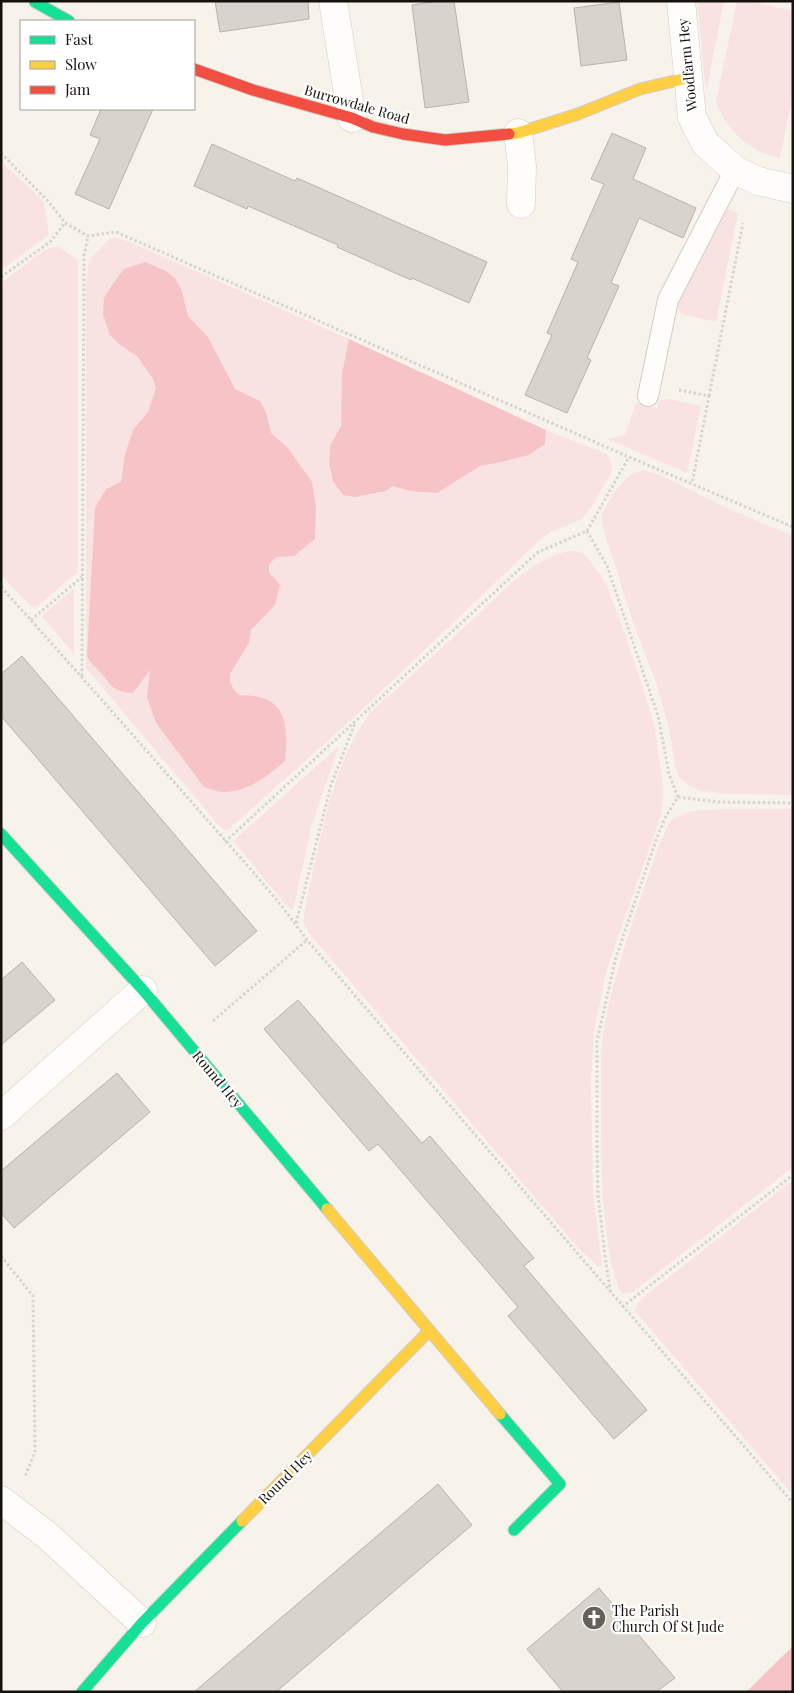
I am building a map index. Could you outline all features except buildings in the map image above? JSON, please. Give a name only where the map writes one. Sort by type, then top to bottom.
[{"type":"street","points":[[333,1],[352,118]]},
{"type":"street","name":"Woodfarm Hey","points":[[681,1],[692,118],[705,143],[735,170],[758,181],[793,189]]},
{"type":"street","points":[[35,2],[63,20]]},
{"type":"street","name":"Burrowdale Road","points":[[195,69],[253,90],[352,118],[373,127],[403,134],[445,140],[518,133],[578,114],[640,88],[687,78]]},
{"type":"street","points":[[518,133],[522,166],[521,204]]},
{"type":"street","name":"Round Hey","points":[[1,834],[143,990],[560,1484],[514,1530]]},
{"type":"street","points":[[1,1116],[143,990]]},
{"type":"street","name":"Round Hey","points":[[82,1692],[142,1623],[429,1331]]},
{"type":"street","points":[[7,1504],[48,1536],[142,1623]]},
{"type":"lane","points":[[649,390],[668,300],[735,170]]},
{"type":"path","points":[[1,153],[48,201],[65,223],[88,236],[116,232],[629,458],[793,527]]},
{"type":"path","points":[[692,483],[747,205],[722,196]]},
{"type":"path","points":[[1,277],[50,242],[65,223]]},
{"type":"path","points":[[82,677],[84,256],[88,236]]},
{"type":"path","points":[[649,390],[709,396]]},
{"type":"path","points":[[226,842],[356,722],[426,654],[538,552],[587,531],[629,458]]},
{"type":"path","points":[[587,531],[607,566],[658,716],[669,774],[678,798]]},
{"type":"path","points":[[31,620],[82,576]]},
{"type":"path","points":[[1,587],[226,842],[295,923],[307,940],[622,1308],[793,1503]]},
{"type":"path","points":[[295,923],[331,785],[356,722]]},
{"type":"path","points":[[678,798],[718,802],[793,803]]},
{"type":"path","points":[[612,1295],[598,1196],[596,1141],[597,1040],[616,957],[656,840],[666,816],[678,798]]},
{"type":"path","points":[[188,1043],[307,940]]},
{"type":"path","points":[[622,1308],[793,1175]]},
{"type":"path","points":[[1,1256],[33,1296],[35,1451],[7,1504]]},
{"type":"shaded area","points":[[697,1],[724,1],[707,88],[705,83]]},
{"type":"shaded area","points":[[737,1],[750,1],[793,11],[793,94],[780,158],[759,151],[741,139],[726,122],[716,102]]},
{"type":"shaded area","points":[[1,161],[44,202],[49,235],[1,270]]},
{"type":"shaded area","points":[[727,209],[738,213],[716,322],[681,314],[677,306],[678,300]]},
{"type":"shaded area","points":[[115,237],[349,339],[342,373],[341,426],[330,446],[329,464],[333,481],[392,486],[410,491],[461,476],[480,466],[529,455],[545,444],[546,430],[607,454],[612,466],[611,473],[591,508],[582,519],[549,533],[539,541],[351,720],[228,830],[221,828],[86,668],[86,286],[89,260],[109,239]]},
{"type":"shaded area","points":[[57,246],[78,260],[78,572],[34,609],[1,575],[1,283],[45,250]]},
{"type":"shaded area","points":[[145,262],[166,271],[175,278],[181,289],[188,316],[208,337],[235,389],[260,401],[266,413],[271,433],[288,448],[312,482],[316,507],[315,539],[294,556],[277,557],[269,564],[269,572],[280,585],[275,605],[251,630],[249,643],[230,674],[230,682],[239,695],[256,696],[268,700],[281,713],[286,731],[285,761],[257,782],[233,791],[222,792],[204,787],[156,723],[147,697],[150,670],[133,693],[121,691],[111,685],[87,656],[95,508],[106,489],[121,482],[125,454],[133,430],[148,412],[156,388],[153,379],[138,357],[119,344],[110,335],[103,314],[104,298],[124,269]]},
{"type":"shaded area","points":[[349,339],[546,430],[545,444],[529,455],[480,466],[437,493],[410,491],[392,486],[386,491],[355,497],[343,495],[333,481],[329,464],[330,446],[341,426],[342,373]]},
{"type":"shaded area","points":[[669,399],[701,406],[687,473],[607,439],[625,435],[636,403],[657,408],[660,400]]},
{"type":"shaded area","points":[[643,470],[660,475],[720,505],[793,536],[793,795],[729,794],[702,791],[691,787],[680,778],[676,769],[669,730],[657,685],[635,628],[605,535],[601,516],[613,494],[625,479]]},
{"type":"shaded area","points":[[568,551],[577,551],[584,554],[606,584],[648,703],[655,729],[663,787],[662,812],[607,969],[594,1030],[591,1081],[593,1192],[602,1265],[599,1267],[580,1250],[308,932],[303,920],[319,843],[334,788],[353,739],[366,719],[377,706],[516,579],[540,562]]},
{"type":"shaded area","points":[[74,588],[74,654],[42,616]]},
{"type":"shaded area","points":[[339,746],[311,828],[292,910],[233,841]]},
{"type":"shaded area","points":[[793,809],[793,1167],[633,1292],[622,1294],[614,1274],[609,1247],[602,1174],[601,1052],[610,1000],[624,948],[648,877],[658,848],[671,820],[691,811]]},
{"type":"shaded area","points":[[793,1180],[793,1495],[634,1310],[641,1299]]},
{"type":"shaded area","points":[[793,1646],[793,1692],[746,1692]]},
{"type":"traffic: fast","points":[[35,2],[67,20]]},
{"type":"traffic: fast","points":[[1,834],[143,990],[327,1209]]},
{"type":"traffic: fast","points":[[500,1414],[560,1484],[514,1530]]},
{"type":"traffic: fast","points":[[82,1692],[142,1623],[242,1521]]},
{"type":"traffic: slow","points":[[509,134],[518,133],[578,114],[640,89],[687,78]]},
{"type":"traffic: slow","points":[[327,1209],[500,1414]]},
{"type":"traffic: slow","points":[[242,1521],[429,1331]]},
{"type":"traffic: jam","points":[[195,69],[253,90],[352,118],[373,127],[403,134],[445,140],[509,134]]},
{"type":"place","name":"The Parish Church Of St Jude","points":[[594,1618]]}]
